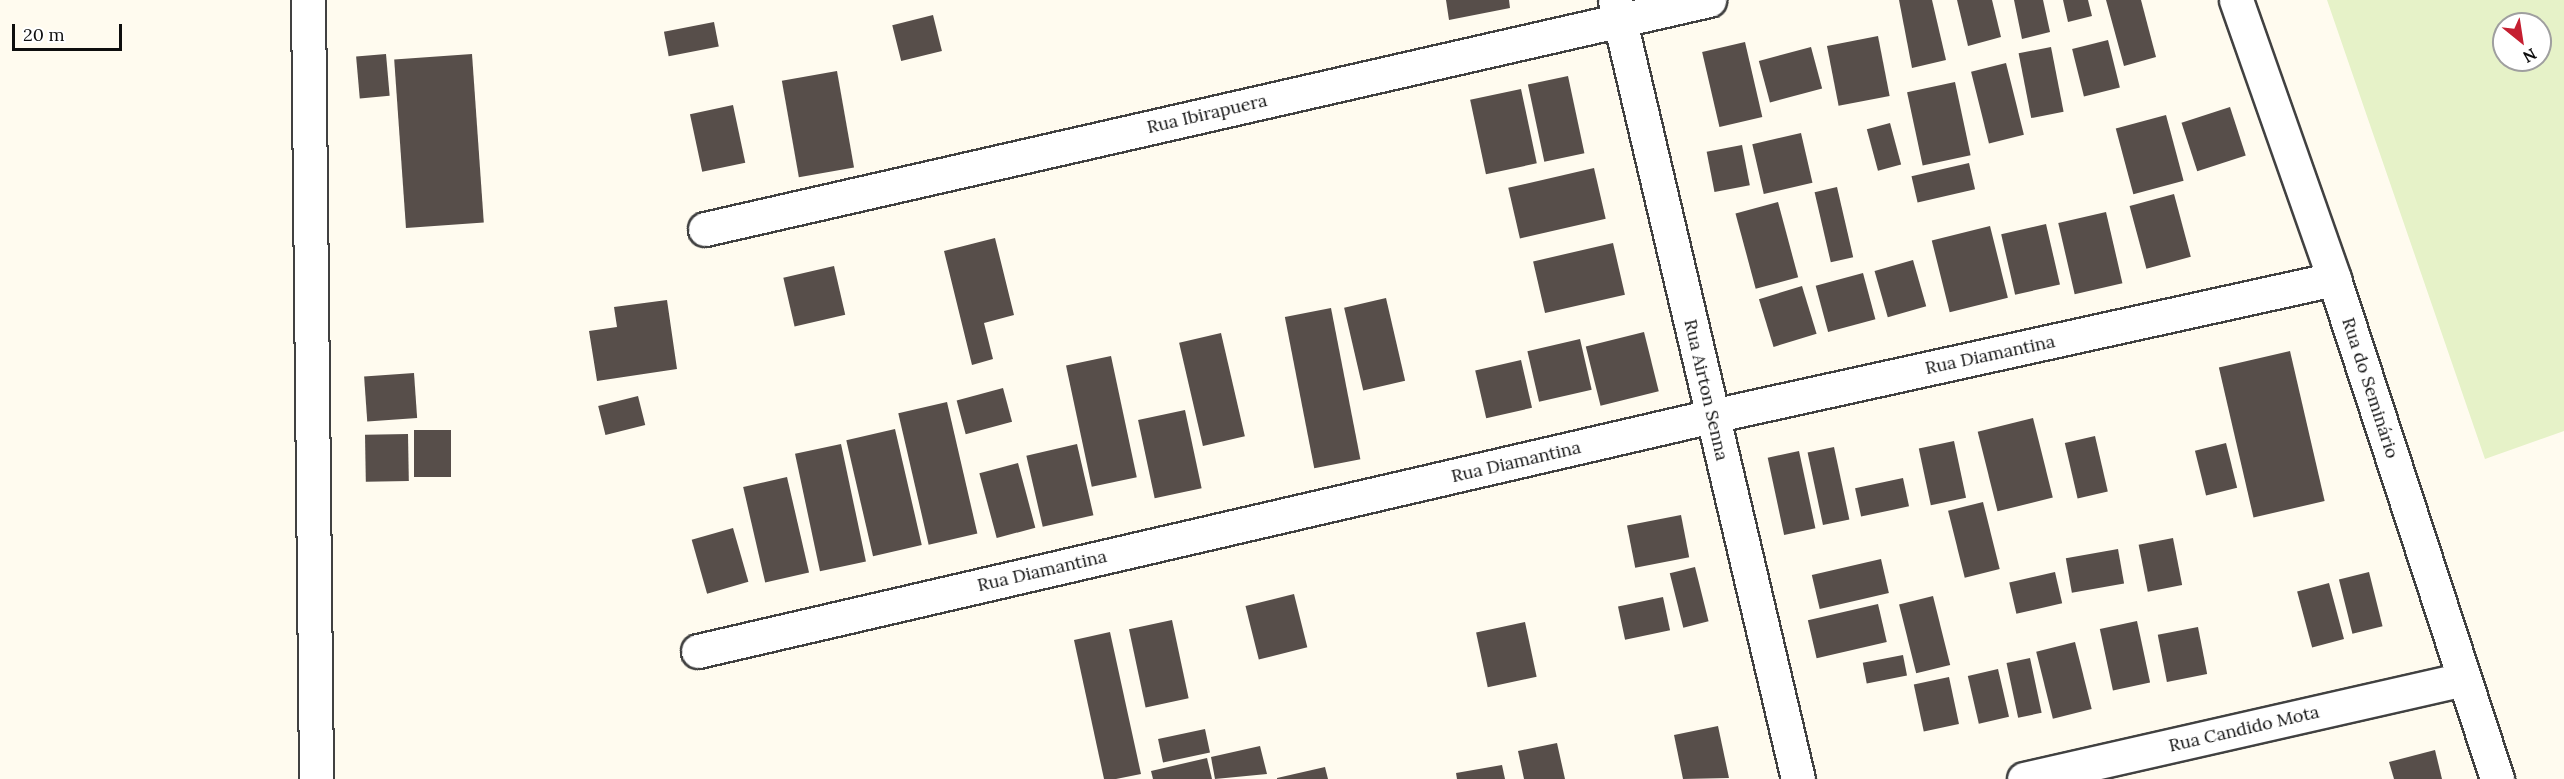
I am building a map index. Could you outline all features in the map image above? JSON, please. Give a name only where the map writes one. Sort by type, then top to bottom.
[{"type":"street","points":[[308,0],[316,779]]},
{"type":"street","name":"Rua Ibirapuera","points":[[705,229],[1618,10],[1709,0]]},
{"type":"street","name":"Rua do Seminário","points":[[2236,0],[2334,279],[2497,779]]},
{"type":"street","name":"Rua Airton Senna","points":[[1618,10],[1798,779]]},
{"type":"street","name":"Rua Diamantina","points":[[698,651],[1712,416],[2334,279]]},
{"type":"street","name":"Rua Candido Mota","points":[[2024,779],[2464,679]]},
{"type":"green space","points":[[2327,0],[2564,0],[2564,431],[2485,459]]},
{"type":"building","points":[[1446,0],[1509,0],[1510,8],[1449,20]]},
{"type":"building","points":[[1899,0],[1932,0],[1946,60],[1912,68]]},
{"type":"building","points":[[1957,0],[1992,0],[2001,37],[1968,46]]},
{"type":"building","points":[[2014,0],[2043,0],[2050,32],[2022,39]]},
{"type":"building","points":[[2063,0],[2088,0],[2092,16],[2068,22]]},
{"type":"building","points":[[2106,0],[2141,0],[2156,57],[2124,66]]},
{"type":"building","points":[[933,15],[942,51],[901,61],[892,25]]},
{"type":"building","points":[[714,22],[719,47],[669,56],[664,32]]},
{"type":"building","points":[[1878,36],[1890,96],[1839,106],[1827,46]]},
{"type":"building","points":[[2108,40],[2120,88],[2084,96],[2072,49]]},
{"type":"building","points":[[1745,42],[1762,117],[1719,127],[1702,52]]},
{"type":"building","points":[[1811,47],[1822,89],[1770,103],[1759,61]]},
{"type":"building","points":[[2051,47],[2064,112],[2031,118],[2019,53]]},
{"type":"building","points":[[386,54],[390,96],[360,98],[356,57]]},
{"type":"building","points":[[472,54],[484,223],[406,228],[394,59]]},
{"type":"building","points":[[2006,63],[2024,135],[1989,144],[1971,72]]},
{"type":"building","points":[[837,71],[854,168],[799,177],[782,81]]},
{"type":"building","points":[[1568,76],[1584,153],[1544,162],[1528,85]]},
{"type":"building","points":[[1955,82],[1971,155],[1923,166],[1907,92]]},
{"type":"building","points":[[1521,89],[1537,163],[1486,174],[1470,100]]},
{"type":"building","points":[[733,105],[745,163],[702,172],[690,114]]},
{"type":"building","points":[[2230,107],[2246,156],[2197,171],[2181,123]]},
{"type":"building","points":[[2166,115],[2184,181],[2133,194],[2116,128]]},
{"type":"building","points":[[1890,123],[1901,165],[1878,171],[1867,129]]},
{"type":"building","points":[[1801,133],[1812,183],[1764,194],[1752,144]]},
{"type":"building","points":[[1742,145],[1750,185],[1714,192],[1707,152]]},
{"type":"building","points":[[1969,163],[1975,189],[1918,203],[1912,176]]},
{"type":"building","points":[[1594,168],[1606,219],[1520,238],[1508,188]]},
{"type":"building","points":[[1837,187],[1853,257],[1831,262],[1815,192]]},
{"type":"building","points":[[2174,194],[2191,257],[2146,269],[2130,206]]},
{"type":"building","points":[[1778,202],[1798,277],[1756,289],[1735,213]]},
{"type":"building","points":[[2106,212],[2122,283],[2075,294],[2058,223]]},
{"type":"building","points":[[2046,224],[2060,284],[2015,295],[2001,234]]},
{"type":"building","points":[[1990,226],[2008,298],[1950,312],[1932,241]]},
{"type":"building","points":[[995,238],[1014,315],[984,323],[993,359],[972,365],[944,251]]},
{"type":"building","points":[[1613,243],[1625,295],[1545,313],[1533,261]]},
{"type":"building","points":[[1913,260],[1926,306],[1888,317],[1875,271]]},
{"type":"building","points":[[834,266],[845,315],[795,326],[783,278]]},
{"type":"building","points":[[1863,273],[1875,319],[1828,332],[1816,286]]},
{"type":"building","points":[[1802,286],[1817,334],[1774,347],[1759,299]]},
{"type":"building","points":[[1386,298],[1405,381],[1363,390],[1344,308]]},
{"type":"building","points":[[667,300],[677,369],[597,381],[589,331],[617,327],[614,307]]},
{"type":"building","points":[[1331,308],[1360,459],[1314,468],[1285,317]]},
{"type":"building","points":[[1644,332],[1659,391],[1601,406],[1586,347]]},
{"type":"building","points":[[1221,333],[1245,436],[1203,446],[1179,343]]},
{"type":"building","points":[[1580,339],[1592,390],[1539,402],[1527,351]]},
{"type":"building","points":[[2290,351],[2325,501],[2254,517],[2219,367]]},
{"type":"building","points":[[1111,356],[1137,477],[1092,487],[1066,366]]},
{"type":"building","points":[[1521,360],[1532,408],[1486,418],[1475,371]]},
{"type":"building","points":[[414,373],[417,418],[367,421],[364,376]]},
{"type":"building","points":[[1003,388],[1012,422],[966,434],[957,400]]},
{"type":"building","points":[[638,396],[645,425],[605,435],[598,406]]},
{"type":"building","points":[[947,402],[977,534],[929,545],[898,413]]},
{"type":"building","points":[[1185,410],[1202,488],[1155,498],[1138,420]]},
{"type":"building","points":[[2033,418],[2053,498],[1998,511],[1978,432]]},
{"type":"building","points":[[895,429],[922,545],[873,556],[846,440]]},
{"type":"building","points":[[414,430],[451,430],[451,477],[414,477]]},
{"type":"building","points":[[408,434],[409,481],[366,482],[365,435]]},
{"type":"building","points":[[2095,436],[2108,492],[2078,499],[2065,443]]},
{"type":"building","points":[[1954,441],[1966,498],[1931,505],[1919,448]]},
{"type":"building","points":[[2226,443],[2237,488],[2206,495],[2195,451]]},
{"type":"building","points":[[841,444],[866,561],[820,571],[795,454]]},
{"type":"building","points":[[1077,444],[1093,515],[1043,527],[1026,456]]},
{"type":"building","points":[[1834,447],[1849,519],[1823,525],[1808,453]]},
{"type":"building","points":[[1799,451],[1815,528],[1784,535],[1768,458]]},
{"type":"building","points":[[1018,463],[1035,528],[997,538],[979,473]]},
{"type":"building","points":[[787,477],[809,572],[765,583],[743,487]]},
{"type":"building","points":[[1903,478],[1909,506],[1861,517],[1855,488]]},
{"type":"building","points":[[1983,502],[2000,569],[1965,578],[1948,511]]},
{"type":"building","points":[[1681,515],[1689,557],[1635,568],[1627,525]]},
{"type":"building","points":[[733,528],[748,582],[707,594],[692,540]]},
{"type":"building","points":[[2173,538],[2182,585],[2148,592],[2139,545]]},
{"type":"building","points":[[2118,549],[2124,583],[2072,593],[2066,558]]},
{"type":"building","points":[[1881,559],[1889,593],[1820,609],[1812,575]]},
{"type":"building","points":[[1695,567],[1709,621],[1683,628],[1670,573]]},
{"type":"building","points":[[2055,572],[2062,603],[2016,614],[2009,583]]},
{"type":"building","points":[[2369,572],[2383,626],[2352,634],[2339,579]]},
{"type":"building","points":[[2329,583],[2344,639],[2312,648],[2297,592]]},
{"type":"building","points":[[1294,594],[1307,647],[1259,659],[1245,606]]},
{"type":"building","points":[[1933,596],[1950,665],[1916,673],[1899,604]]},
{"type":"building","points":[[1663,597],[1670,630],[1625,640],[1618,607]]},
{"type":"building","points":[[1878,604],[1887,642],[1817,658],[1808,620]]},
{"type":"building","points":[[1172,620],[1189,698],[1146,707],[1129,629]]},
{"type":"building","points":[[2137,621],[2150,683],[2113,691],[2100,629]]},
{"type":"building","points":[[1525,622],[1537,677],[1488,687],[1476,632]]},
{"type":"building","points":[[2198,627],[2207,674],[2167,682],[2158,635]]},
{"type":"building","points":[[1110,632],[1141,774],[1104,779],[1074,640]]},
{"type":"building","points":[[2075,642],[2092,709],[2053,719],[2036,652]]},
{"type":"building","points":[[1903,655],[1907,676],[1867,683],[1863,663]]},
{"type":"building","points":[[2030,658],[2042,713],[2018,718],[2007,663]]},
{"type":"building","points":[[1998,669],[2009,717],[1979,724],[1968,676]]},
{"type":"building","points":[[1949,677],[1959,724],[1924,731],[1914,684]]},
{"type":"building","points":[[1718,726],[1729,778],[1683,779],[1674,735]]},
{"type":"building","points":[[1205,729],[1210,752],[1163,762],[1158,739]]},
{"type":"building","points":[[1557,743],[1565,779],[1524,779],[1518,751]]},
{"type":"building","points":[[1260,746],[1267,774],[1215,779],[1211,757]]},
{"type":"building","points":[[2435,750],[2442,779],[2394,779],[2389,762]]},
{"type":"building","points":[[1207,758],[1212,779],[1153,779],[1151,771]]},
{"type":"building","points":[[1502,765],[1505,779],[1457,779],[1456,773]]},
{"type":"building","points":[[1325,767],[1328,779],[1277,779],[1277,778]]}]
